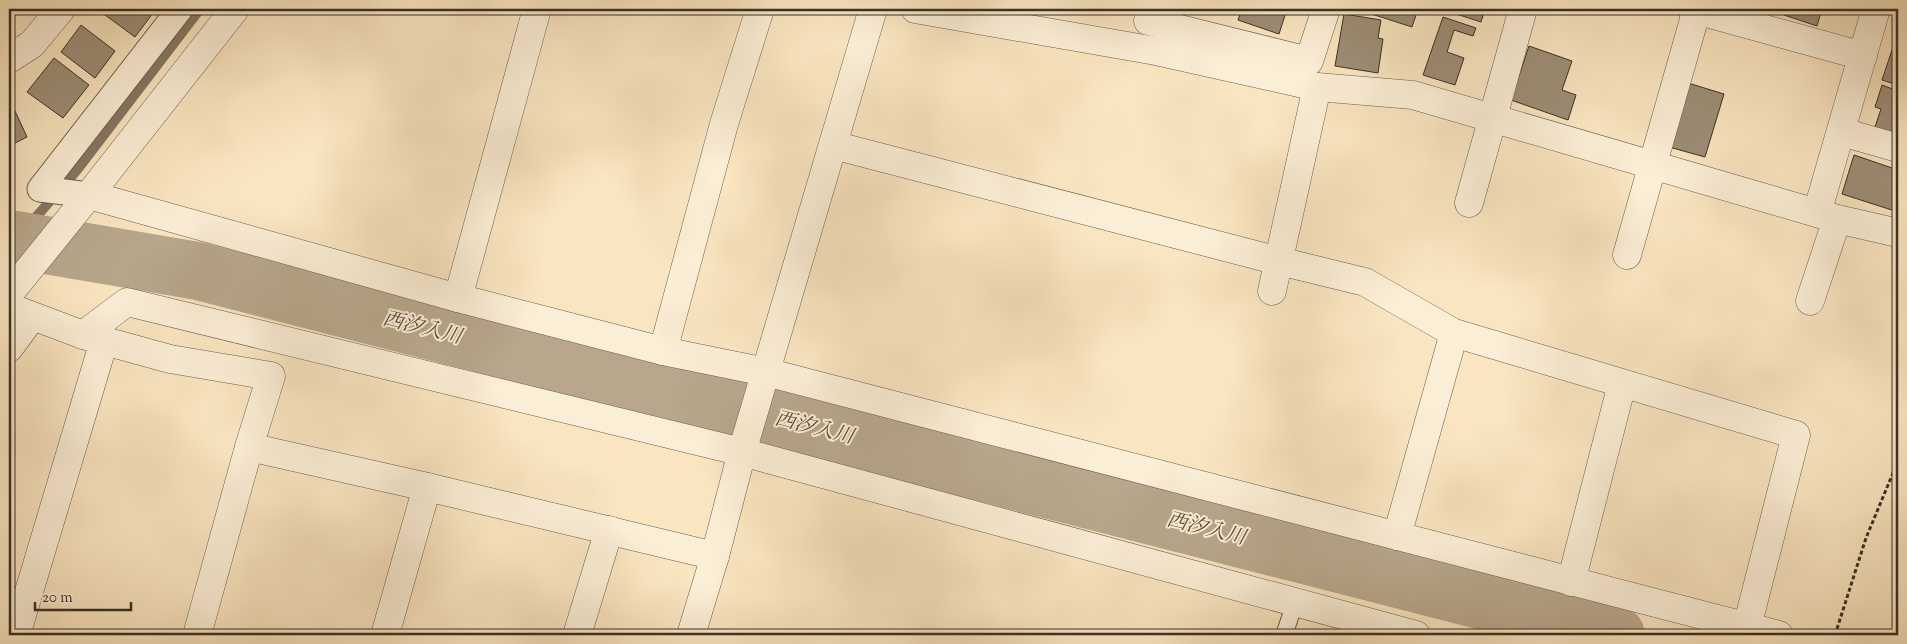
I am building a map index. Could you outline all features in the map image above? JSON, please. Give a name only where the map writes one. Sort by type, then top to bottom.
[{"type":"street","points":[[9,58],[32,44],[61,9]]},
{"type":"street","points":[[180,9],[40,189],[89,195],[458,298],[662,351],[766,372],[1779,635]]},
{"type":"street","points":[[9,294],[234,9]]},
{"type":"street","points":[[458,298],[537,9]]},
{"type":"street","points":[[662,351],[724,124],[760,9]]},
{"type":"street","points":[[691,635],[715,556],[742,452],[873,9]]},
{"type":"street","points":[[915,9],[987,15],[1317,87],[1413,95],[1827,216],[1898,233]]},
{"type":"street","points":[[1152,9],[1148,21],[1310,61],[1326,9]]},
{"type":"street","points":[[1469,203],[1524,9]]},
{"type":"street","points":[[1627,256],[1654,164],[1695,9],[1863,56]]},
{"type":"street","points":[[1810,301],[1842,132],[1876,9]]},
{"type":"street","points":[[1272,291],[1317,87]]},
{"type":"street","points":[[1842,132],[1898,148]]},
{"type":"street","points":[[833,145],[1365,282],[1454,333],[1796,435],[1747,627]]},
{"type":"street","points":[[16,635],[93,338],[127,302],[742,452],[1295,603],[1366,629],[1416,635]]},
{"type":"street","points":[[9,348],[20,312],[93,338],[170,359],[271,376],[249,447],[197,635]]},
{"type":"street","points":[[1397,536],[1454,333]]},
{"type":"street","points":[[1571,582],[1622,384]]},
{"type":"street","points":[[249,447],[427,487],[715,556]]},
{"type":"street","points":[[385,635],[427,487]]},
{"type":"street","points":[[577,635],[609,530]]},
{"type":"lane","points":[[1284,635],[1295,603]]},
{"type":"path","points":[[1835,635],[1866,538],[1898,461]]},
{"type":"building","points":[[97,9],[156,9],[135,37]]},
{"type":"building","points":[[1242,9],[1287,9],[1279,34],[1238,20]]},
{"type":"building","points":[[1356,9],[1418,9],[1412,27]]},
{"type":"building","points":[[1441,9],[1485,9],[1481,22]]},
{"type":"building","points":[[1776,9],[1822,9],[1817,26],[1775,12]]},
{"type":"building","points":[[1344,14],[1381,20],[1378,38],[1383,39],[1378,73],[1335,66]]},
{"type":"building","points":[[1443,17],[1476,28],[1473,36],[1454,30],[1447,52],[1464,58],[1455,85],[1423,75]]},
{"type":"building","points":[[81,25],[115,51],[95,78],[61,52]]},
{"type":"building","points":[[1895,41],[1898,42],[1898,85],[1882,80]]},
{"type":"building","points":[[1529,46],[1572,61],[1562,90],[1576,95],[1568,120],[1511,100]]},
{"type":"building","points":[[54,58],[89,85],[63,118],[27,92]]},
{"type":"building","points":[[1688,83],[1724,94],[1705,157],[1669,147]]},
{"type":"building","points":[[1882,85],[1898,91],[1898,135],[1875,127],[1881,109],[1875,107]]},
{"type":"building","points":[[9,98],[27,137],[9,146]]},
{"type":"building","points":[[1854,155],[1898,170],[1898,212],[1842,194]]},
{"type":"waterway","points":[[16,240],[77,170],[200,9]]},
{"type":"waterway","name":"西汐入川","points":[[9,241],[16,240],[198,271],[1616,635]]}]
